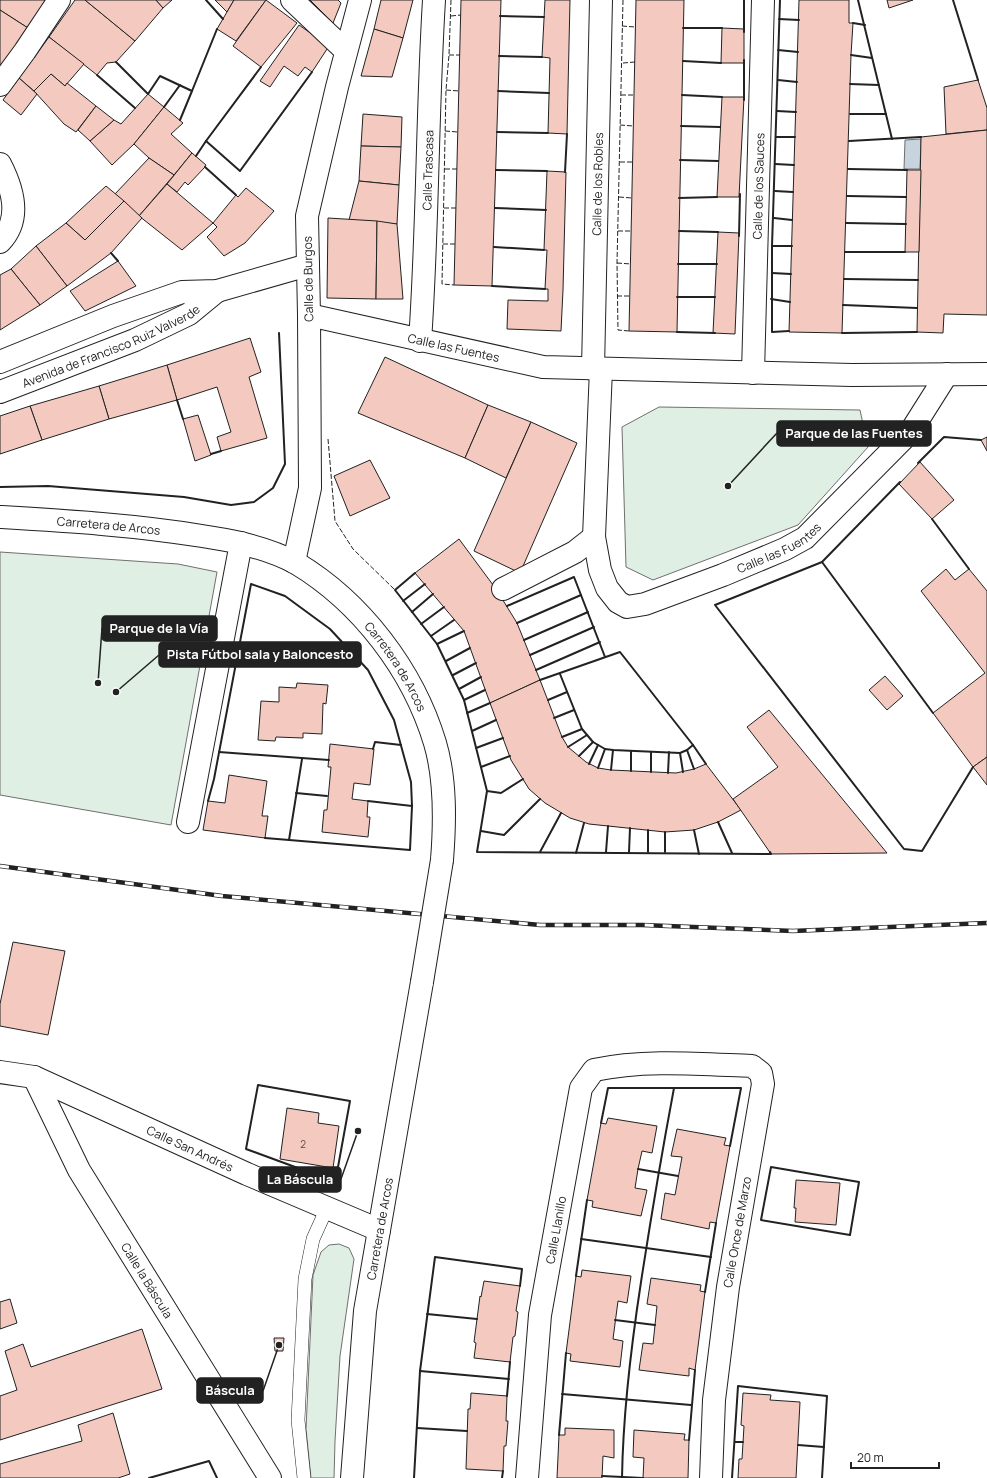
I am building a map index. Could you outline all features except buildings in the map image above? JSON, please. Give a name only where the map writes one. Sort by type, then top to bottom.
[{"type":"street","points":[[0,85],[59,0]]},
{"type":"street","points":[[292,0],[346,51]]},
{"type":"street","name":"Calle de Burgos","points":[[294,562],[310,488],[307,216],[336,87],[360,0]]},
{"type":"street","name":"Calle Trascasa","points":[[420,341],[424,280],[431,48],[434,0]]},
{"type":"street","name":"Calle de los Robles","points":[[597,369],[601,0]]},
{"type":"street","name":"Calle de los Sauces","points":[[753,373],[763,0]]},
{"type":"street","points":[[0,164],[8,178],[14,201],[13,218],[4,238],[0,242]]},
{"type":"street","name":"Avenida de Francisco Ruiz Valverde","points":[[0,362],[113,316],[182,292],[217,291],[308,265]]},
{"type":"street","name":"Avenida de Francisco Ruiz Valverde","points":[[0,392],[135,340],[189,314],[217,291]]},
{"type":"street","name":"Calle las Fuentes","points":[[309,315],[543,368],[852,375],[987,374]]},
{"type":"street","name":"Calle las Fuentes","points":[[597,369],[594,537],[600,570],[607,588],[618,602],[627,607],[645,604],[723,575],[785,549],[805,538],[911,431],[947,374]]},
{"type":"street","name":"Carretera de Arcos","points":[[0,517],[123,525],[174,531],[241,543],[294,562],[317,578],[347,603],[382,639],[404,672],[424,713],[435,744],[442,781],[444,827],[442,860],[365,1311],[352,1478]]},
{"type":"street","points":[[504,588],[575,552],[594,537]]},
{"type":"street","points":[[188,822],[241,543]]},
{"type":"street","name":"Calle Llanillo","points":[[527,1478],[540,1314],[581,1088],[594,1070],[611,1066],[677,1063]]},
{"type":"street","name":"Calle Once de Marzo","points":[[677,1063],[752,1066],[761,1073],[763,1084],[728,1287],[714,1400],[710,1478]]},
{"type":"street","name":"Calle San Andrés","points":[[0,1072],[34,1077],[247,1174],[379,1230]]},
{"type":"street","name":"Calle la Báscula","points":[[34,1077],[79,1170],[270,1478]]},
{"type":"lane","points":[[304,1478],[298,1420],[305,1279],[313,1239],[327,1208]]},
{"type":"green space","points":[[659,407],[860,410],[868,447],[798,525],[653,580],[626,567],[622,427]]},
{"type":"green space","points":[[0,552],[178,564],[217,572],[171,825],[0,795]]},
{"type":"green space","points":[[339,1244],[349,1248],[354,1259],[340,1356],[334,1478],[311,1478],[306,1429],[313,1275],[321,1252],[329,1245]]},
{"type":"shaded area","points":[[921,139],[920,169],[904,169],[905,140]]},
{"type":"railway","points":[[0,866],[222,896],[540,925],[642,925],[793,931],[987,923]]},
{"type":"fence","points":[[451,0],[446,90],[442,284],[454,285]]},
{"type":"fence","points":[[623,0],[617,263],[618,330],[629,331]]},
{"type":"fence","points":[[451,16],[461,15]]},
{"type":"fence","points":[[622,26],[635,27]]},
{"type":"fence","points":[[449,55],[460,55]]},
{"type":"fence","points":[[623,63],[635,62]]},
{"type":"fence","points":[[446,90],[459,91]]},
{"type":"fence","points":[[621,95],[634,95]]},
{"type":"fence","points":[[620,125],[633,126]]},
{"type":"fence","points":[[445,131],[458,132]]},
{"type":"fence","points":[[620,162],[633,162]]},
{"type":"fence","points":[[445,169],[457,169]]},
{"type":"fence","points":[[619,197],[632,198]]},
{"type":"fence","points":[[444,208],[456,208]]},
{"type":"fence","points":[[618,231],[632,231]]},
{"type":"fence","points":[[443,244],[455,244]]},
{"type":"fence","points":[[617,263],[631,264]]},
{"type":"fence","points":[[617,296],[630,296]]},
{"type":"fence","points":[[328,439],[335,521],[353,549],[395,590]]},
{"type":"wall","points":[[206,0],[223,19]]},
{"type":"wall","points":[[744,0],[744,32]]},
{"type":"wall","points":[[780,0],[772,246],[772,332],[789,331]]},
{"type":"wall","points":[[858,0],[892,139]]},
{"type":"wall","points":[[953,0],[978,80]]},
{"type":"wall","points":[[500,16],[544,17]]},
{"type":"wall","points":[[779,19],[799,20]]},
{"type":"wall","points":[[853,23],[865,25]]},
{"type":"wall","points":[[683,28],[722,28]]},
{"type":"wall","points":[[192,91],[217,29]]},
{"type":"wall","points":[[778,50],[798,52]]},
{"type":"wall","points":[[851,55],[872,58]]},
{"type":"wall","points":[[499,56],[542,57]]},
{"type":"wall","points":[[744,60],[744,100]]},
{"type":"wall","points":[[683,61],[721,63]]},
{"type":"wall","points":[[116,62],[148,94],[160,76],[192,91],[180,120]]},
{"type":"wall","points":[[206,141],[261,67]]},
{"type":"wall","points":[[196,156],[206,141],[240,171],[312,72]]},
{"type":"wall","points":[[97,75],[135,108]]},
{"type":"wall","points":[[778,80],[797,82]]},
{"type":"wall","points":[[850,84],[879,85]]},
{"type":"wall","points":[[164,107],[180,85]]},
{"type":"wall","points":[[498,91],[549,93]]},
{"type":"wall","points":[[682,95],[722,97]]},
{"type":"wall","points":[[777,111],[796,112]]},
{"type":"wall","points":[[850,114],[886,114]]},
{"type":"wall","points":[[681,126],[720,127]]},
{"type":"wall","points":[[497,132],[548,133]]},
{"type":"wall","points":[[565,172],[567,134]]},
{"type":"wall","points":[[776,137],[795,137]]},
{"type":"wall","points":[[849,141],[921,137]]},
{"type":"wall","points":[[680,160],[718,161]]},
{"type":"wall","points":[[775,164],[794,165]]},
{"type":"wall","points":[[205,167],[236,195]]},
{"type":"wall","points":[[848,169],[907,170]]},
{"type":"wall","points":[[496,170],[547,171]]},
{"type":"wall","points":[[775,191],[793,192]]},
{"type":"wall","points":[[739,236],[740,194]]},
{"type":"wall","points":[[847,196],[906,197]]},
{"type":"wall","points":[[679,198],[717,197]]},
{"type":"wall","points":[[495,208],[546,210]]},
{"type":"wall","points":[[774,218],[792,220]]},
{"type":"wall","points":[[846,223],[906,224]]},
{"type":"wall","points":[[679,231],[718,232]]},
{"type":"wall","points":[[772,246],[792,246]]},
{"type":"wall","points":[[494,247],[544,250]]},
{"type":"wall","points":[[845,252],[905,252]]},
{"type":"wall","points":[[111,253],[118,261]]},
{"type":"wall","points":[[678,264],[717,264]]},
{"type":"wall","points":[[772,273],[791,274]]},
{"type":"wall","points":[[844,279],[918,280]]},
{"type":"wall","points":[[492,286],[545,289]]},
{"type":"wall","points":[[677,297],[715,297]]},
{"type":"wall","points":[[771,299],[790,302]]},
{"type":"wall","points":[[843,305],[917,308]]},
{"type":"wall","points":[[677,332],[715,333]]},
{"type":"wall","points":[[842,333],[917,332]]},
{"type":"wall","points":[[0,487],[48,486],[184,497],[231,505],[254,502],[273,488],[285,464],[279,333]]},
{"type":"wall","points":[[177,400],[183,419]]},
{"type":"wall","points":[[918,463],[944,437],[981,440]]},
{"type":"wall","points":[[211,454],[221,451]]},
{"type":"wall","points":[[900,482],[822,562],[715,605],[904,849],[922,851],[973,767]]},
{"type":"wall","points":[[932,519],[969,569]]},
{"type":"wall","points":[[822,562],[933,713]]},
{"type":"wall","points":[[415,573],[395,590],[437,644],[464,700],[487,791],[477,852],[771,854],[770,852]]},
{"type":"wall","points":[[507,606],[574,577],[605,657]]},
{"type":"wall","points":[[208,801],[214,779],[251,584],[285,596],[330,629],[368,670],[394,720],[411,782],[412,806],[410,850],[265,838]]},
{"type":"wall","points":[[403,601],[425,584]]},
{"type":"wall","points":[[412,612],[433,594]]},
{"type":"wall","points":[[517,623],[581,595]]},
{"type":"wall","points":[[421,624],[444,607]]},
{"type":"wall","points":[[524,640],[588,612]]},
{"type":"wall","points":[[431,636],[454,620]]},
{"type":"wall","points":[[530,655],[594,627]]},
{"type":"wall","points":[[437,644],[464,631]]},
{"type":"wall","points":[[536,670],[600,642]]},
{"type":"wall","points":[[446,661],[470,648]]},
{"type":"wall","points":[[540,680],[620,652],[693,745],[706,764]]},
{"type":"wall","points":[[453,675],[476,663]]},
{"type":"wall","points":[[560,674],[582,729],[593,742],[605,749],[680,753],[693,745]]},
{"type":"wall","points":[[459,689],[481,677]]},
{"type":"wall","points":[[464,700],[485,690]]},
{"type":"wall","points":[[548,700],[567,692]]},
{"type":"wall","points":[[467,713],[490,703]]},
{"type":"wall","points":[[554,718],[574,710]]},
{"type":"wall","points":[[472,731],[496,720]]},
{"type":"wall","points":[[562,737],[582,729]]},
{"type":"wall","points":[[568,747],[587,735]]},
{"type":"wall","points":[[476,748],[503,738]]},
{"type":"wall","points":[[373,749],[375,742],[401,745]]},
{"type":"wall","points":[[579,756],[593,742]]},
{"type":"wall","points":[[589,764],[598,745]]},
{"type":"wall","points":[[598,768],[605,749]]},
{"type":"wall","points":[[611,770],[613,750]]},
{"type":"wall","points":[[687,750],[694,769]]},
{"type":"wall","points":[[631,751],[631,771]]},
{"type":"wall","points":[[219,752],[329,760]]},
{"type":"wall","points":[[651,752],[651,772]]},
{"type":"wall","points":[[668,773],[669,752]]},
{"type":"wall","points":[[680,753],[683,772]]},
{"type":"wall","points":[[481,767],[510,756]]},
{"type":"wall","points":[[289,840],[302,759]]},
{"type":"wall","points":[[487,791],[501,793],[523,779]]},
{"type":"wall","points":[[296,793],[327,796]]},
{"type":"wall","points":[[481,831],[504,835],[540,799]]},
{"type":"wall","points":[[368,801],[412,806]]},
{"type":"wall","points":[[540,852],[561,813]]},
{"type":"wall","points":[[718,822],[732,853]]},
{"type":"wall","points":[[576,853],[584,823]]},
{"type":"wall","points":[[606,852],[608,826]]},
{"type":"wall","points":[[629,852],[630,828]]},
{"type":"wall","points":[[648,830],[648,852]]},
{"type":"wall","points":[[694,830],[699,854]]},
{"type":"wall","points":[[665,832],[665,852]]},
{"type":"wall","points":[[258,1085],[350,1101],[338,1167],[332,1173],[325,1178],[246,1149],[258,1085]]},
{"type":"wall","points":[[601,1123],[608,1088],[674,1088]]},
{"type":"wall","points":[[622,1478],[626,1404],[634,1331],[674,1088],[741,1088],[730,1146]]},
{"type":"wall","points":[[771,1167],[859,1182],[850,1235],[761,1220],[771,1167]]},
{"type":"wall","points":[[638,1169],[678,1176]]},
{"type":"wall","points":[[576,1276],[587,1200]]},
{"type":"wall","points":[[705,1292],[716,1223]]},
{"type":"wall","points":[[581,1239],[711,1257]]},
{"type":"wall","points":[[414,1478],[420,1371],[435,1257],[522,1269],[520,1286]]},
{"type":"wall","points":[[427,1314],[477,1319]]},
{"type":"wall","points":[[615,1320],[655,1325]]},
{"type":"wall","points":[[559,1435],[566,1353]]},
{"type":"wall","points":[[507,1396],[510,1362]]},
{"type":"wall","points":[[689,1440],[695,1370]]},
{"type":"wall","points":[[420,1371],[509,1379]]},
{"type":"wall","points":[[732,1478],[738,1386],[827,1396],[822,1478]]},
{"type":"wall","points":[[562,1394],[691,1405]]},
{"type":"wall","points":[[417,1428],[467,1431]]},
{"type":"wall","points":[[735,1442],[743,1442]]},
{"type":"wall","points":[[798,1445],[824,1447]]},
{"type":"wall","points":[[149,1478],[209,1461],[217,1478]]},
{"type":"wall","points":[[502,1478],[503,1471]]},
{"type":"wall","points":[[602,1476],[643,1478]]},
{"type":"place","name":"Parque de las Fuentes","points":[[728,486]]},
{"type":"place","name":"Parque de la Vía","points":[[98,683]]},
{"type":"place","name":"Pista Fútbol sala y Baloncesto","points":[[116,692]]},
{"type":"place","name":"La Báscula","points":[[358,1131]]},
{"type":"place","name":"Báscula","points":[[279,1345]]}]
